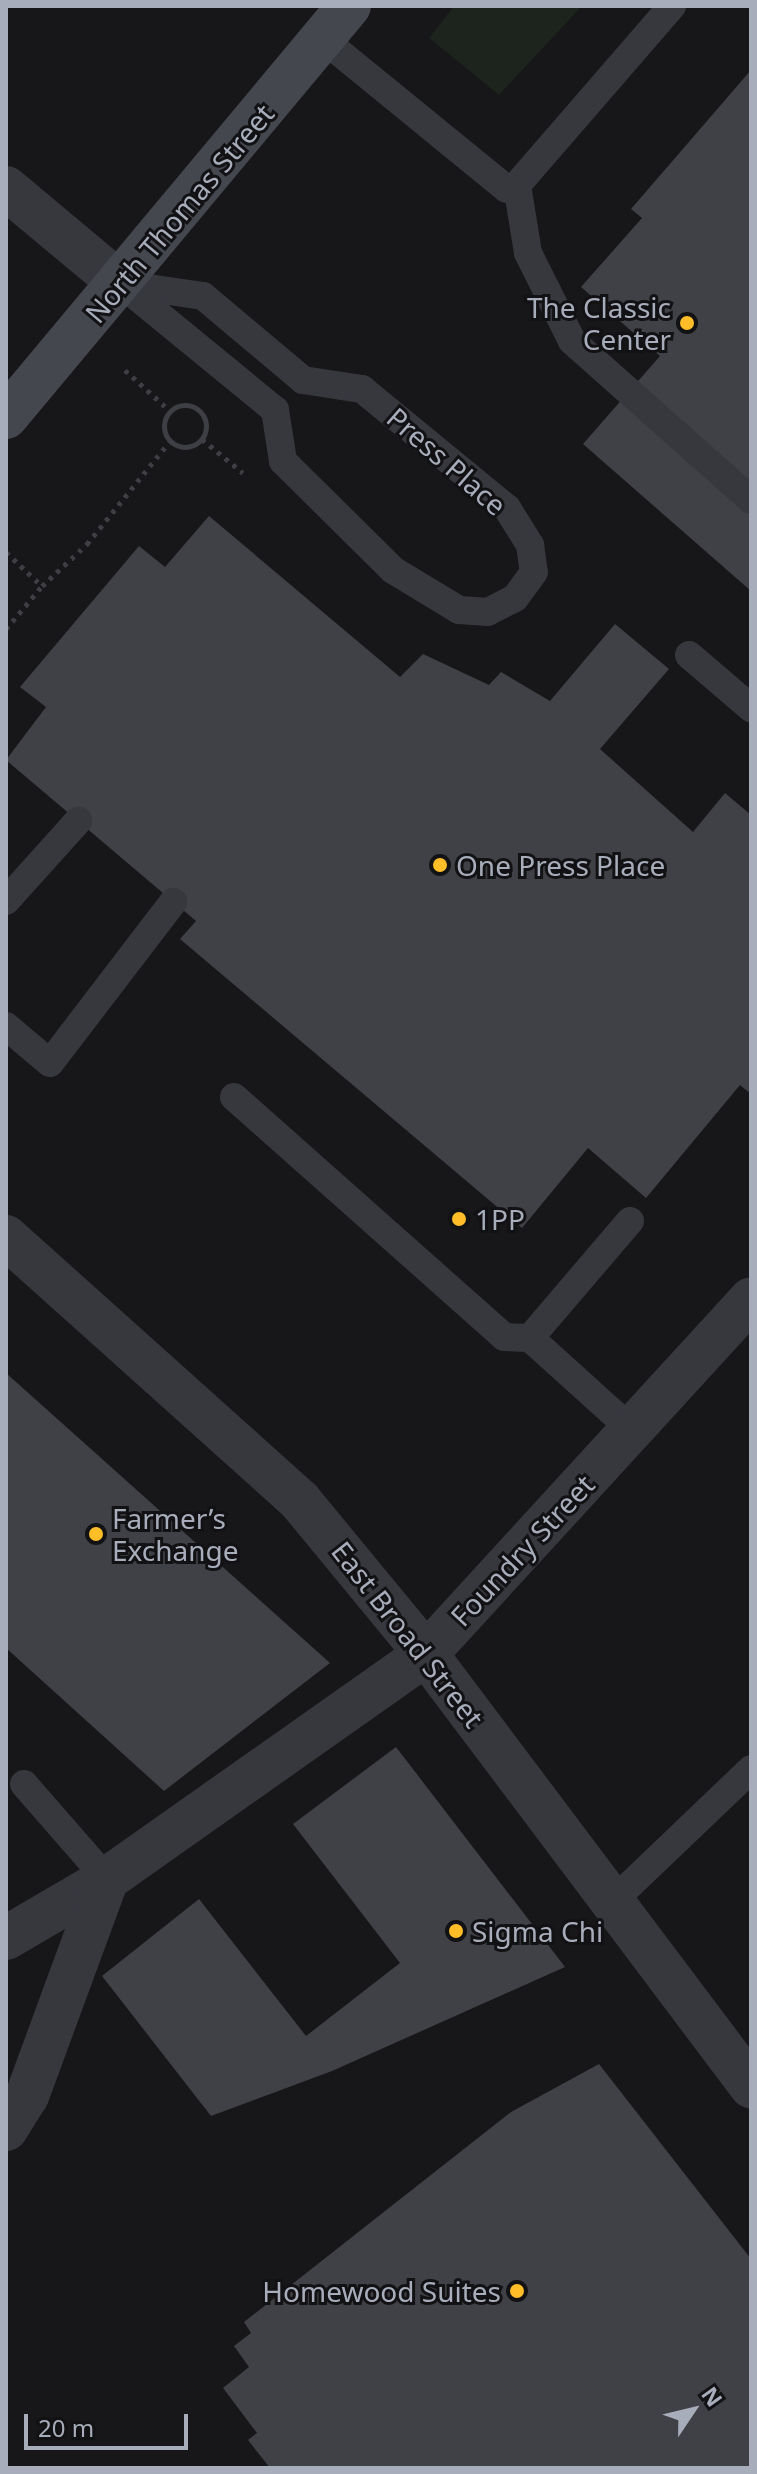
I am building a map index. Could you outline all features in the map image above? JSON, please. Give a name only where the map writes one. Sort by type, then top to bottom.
[{"type":"main road","name":"North Thomas Street","points":[[6,417],[121,284],[336,23]]},
{"type":"street","points":[[6,188],[121,284]]},
{"type":"street","name":"East Broad Street","points":[[6,1237],[300,1501],[426,1654],[751,2086]]},
{"type":"street","name":"Foundry Street","points":[[6,1938],[107,1879],[426,1654],[751,1299]]},
{"type":"street","points":[[6,2129],[27,2096],[107,1879]]},
{"type":"lane","points":[[336,23],[496,186],[517,185],[672,6]]},
{"type":"lane","points":[[517,185],[528,253],[572,341],[626,394],[751,500]]},
{"type":"lane","points":[[121,284],[203,296],[303,380],[275,410],[121,284]]},
{"type":"lane","name":"Press Place","points":[[275,410],[283,461],[393,570],[459,610],[488,612],[515,598],[534,572],[530,545],[507,508],[362,389],[303,380]]},
{"type":"lane","points":[[689,655],[751,708]]},
{"type":"lane","points":[[6,901],[78,821]]},
{"type":"lane","points":[[6,1026],[50,1063],[173,902]]},
{"type":"lane","points":[[234,1097],[504,1337],[530,1338],[633,1431]]},
{"type":"lane","points":[[530,1338],[630,1221]]},
{"type":"lane","points":[[612,1902],[751,1769]]},
{"type":"lane","points":[[24,1784],[107,1879]]},
{"type":"path","points":[[125,370],[170,411]]},
{"type":"path","points":[[202,439],[183,448],[170,441],[164,423],[170,411],[189,406],[200,413],[202,439],[239,473]]},
{"type":"path","points":[[6,629],[42,586],[87,544],[170,441]]},
{"type":"path","points":[[6,552],[42,586]]},
{"type":"shaded area","points":[[454,6],[582,6],[499,95],[429,38]]},
{"type":"building","name":"The Classic Center","points":[[751,70],[751,591],[583,444],[660,356],[581,287],[642,218],[631,209]]},
{"type":"building","name":"One Press Place","points":[[209,516],[400,677],[423,654],[489,685],[501,672],[550,701],[615,624],[669,669],[600,749],[693,832],[725,793],[751,815],[751,1094],[740,1085],[646,1198],[588,1148],[522,1228],[180,939],[196,921],[6,760],[46,707],[20,687],[139,546],[165,567]]},
{"type":"building","name":"Farmer’s Exchange","points":[[6,1373],[330,1663],[164,1791],[6,1648]]},
{"type":"building","name":"Sigma Chi","points":[[396,1747],[565,1967],[332,2071],[211,2116],[102,1976],[199,1899],[306,2036],[400,1963],[293,1824]]},
{"type":"building","name":"Homewood Suites","points":[[599,2064],[751,2259],[751,2468],[270,2468],[248,2440],[257,2433],[223,2388],[249,2367],[234,2346],[251,2333],[244,2322],[511,2112]]},
{"type":"place","name":"The Classic Center","points":[[687,323]]},
{"type":"place","name":"One Press Place","points":[[440,865]]},
{"type":"place","name":"1PP","points":[[459,1219]]},
{"type":"place","name":"Farmer’s Exchange","points":[[96,1534]]},
{"type":"place","name":"Sigma Chi","points":[[456,1931]]},
{"type":"place","name":"Homewood Suites","points":[[517,2291]]}]
